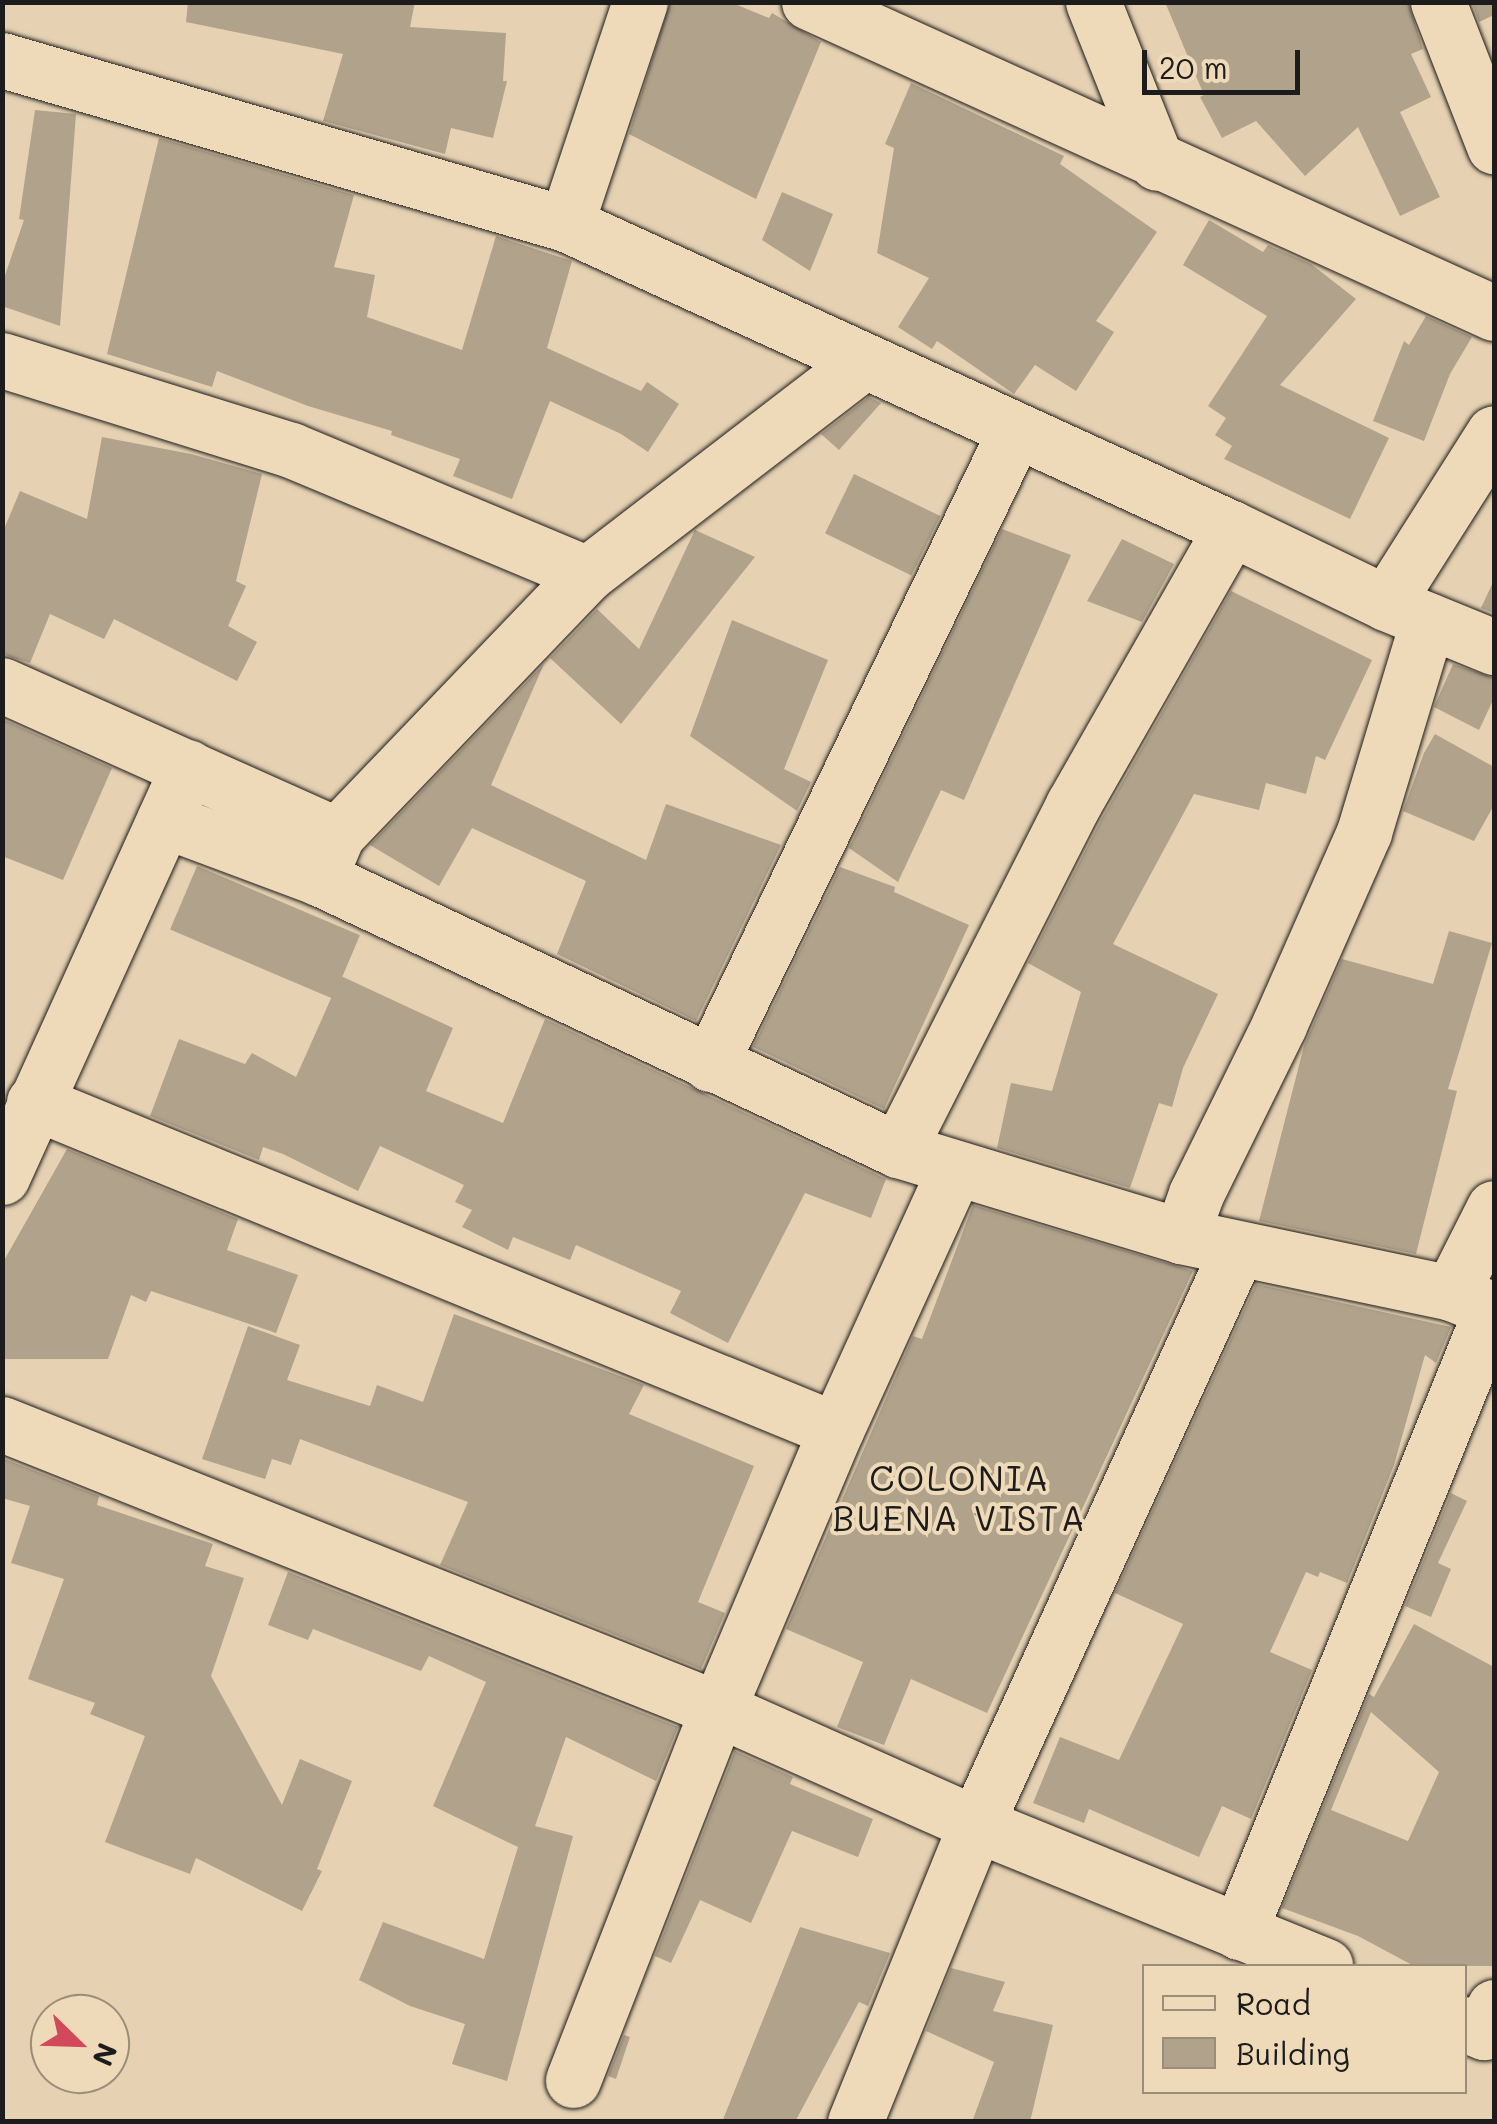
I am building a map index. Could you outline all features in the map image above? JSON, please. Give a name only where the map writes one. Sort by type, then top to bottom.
[{"type":"street","points":[[566,224],[640,2]]},
{"type":"street","points":[[1093,2],[1157,163]]},
{"type":"street","points":[[1438,2],[1494,146]]},
{"type":"street","points":[[810,3],[1494,313]]},
{"type":"street","points":[[2,60],[566,224],[1407,612],[1494,647]]},
{"type":"street","points":[[2,360],[291,450],[587,574]]},
{"type":"street","points":[[328,856],[587,574],[863,362]]},
{"type":"street","points":[[710,1064],[1015,432]]},
{"type":"street","points":[[1182,1236],[1196,1194],[1280,1025],[1364,832],[1407,612],[1494,433]]},
{"type":"street","points":[[898,1150],[1074,806],[1231,528]]},
{"type":"street","points":[[2,685],[188,767],[328,856],[710,1064],[898,1150],[1182,1236],[1479,1304]]},
{"type":"street","points":[[2,1177],[188,767]]},
{"type":"street","points":[[164,820],[328,856]]},
{"type":"street","points":[[34,1102],[836,1430]]},
{"type":"street","points":[[573,2080],[718,1709],[836,1430],[955,1169]]},
{"type":"street","points":[[1240,1932],[1479,1304],[1494,1208]]},
{"type":"street","points":[[856,2122],[976,1824],[1237,1250]]},
{"type":"street","points":[[2,1424],[718,1709],[976,1824],[1320,1964]]},
{"type":"street","points":[[1467,2025],[1484,2032],[1494,2007]]},
{"type":"building","points":[[188,2],[415,2],[410,27],[506,33],[503,81],[507,81],[493,138],[451,128],[445,154],[323,121],[343,54],[186,22]]},
{"type":"building","points":[[670,2],[730,2],[769,18],[772,13],[821,42],[756,199],[629,134]]},
{"type":"building","points":[[1165,2],[1408,2],[1423,49],[1411,54],[1431,97],[1400,112],[1440,197],[1400,216],[1358,127],[1305,176],[1256,121],[1222,138],[1200,97],[1204,95]]},
{"type":"building","points":[[1472,2],[1494,2],[1494,15],[1479,22]]},
{"type":"building","points":[[911,83],[1064,156],[1060,164],[1157,232],[1096,321],[1114,332],[1076,391],[1035,365],[1014,394],[937,341],[932,349],[898,327],[929,278],[877,253],[894,148],[885,144]]},
{"type":"building","points":[[35,110],[76,114],[60,326],[2,306],[2,284],[24,220],[19,219]]},
{"type":"building","points":[[159,138],[354,195],[334,267],[375,275],[367,317],[462,350],[496,236],[572,261],[547,348],[641,391],[647,382],[679,404],[648,452],[621,434],[550,401],[512,499],[453,476],[460,459],[391,435],[392,431],[308,406],[217,371],[212,387],[107,354]]},
{"type":"building","points":[[782,192],[833,214],[810,271],[762,240]]},
{"type":"building","points":[[1209,220],[1263,252],[1268,245],[1311,264],[1356,299],[1280,385],[1389,438],[1350,519],[1224,459],[1232,446],[1215,435],[1226,418],[1208,406],[1267,316],[1183,265]]},
{"type":"building","points":[[1426,316],[1472,337],[1450,374],[1424,441],[1373,421],[1404,341],[1409,345]]},
{"type":"building","points":[[869,397],[881,403],[839,450],[821,434]]},
{"type":"building","points":[[102,437],[191,454],[262,474],[236,581],[246,586],[228,626],[257,642],[237,681],[114,619],[104,639],[50,614],[30,663],[2,654],[2,534],[20,491],[87,519]]},
{"type":"building","points":[[854,474],[940,516],[911,575],[825,533]]},
{"type":"building","points":[[1002,529],[1071,555],[964,800],[941,790],[898,882],[849,848]]},
{"type":"building","points":[[695,530],[755,557],[621,724],[550,658],[597,609],[639,649]]},
{"type":"building","points":[[1122,539],[1174,564],[1142,622],[1087,601]]},
{"type":"building","points":[[1494,580],[1494,613],[1481,608]]},
{"type":"building","points":[[1231,591],[1372,660],[1325,760],[1316,756],[1306,794],[1266,783],[1259,810],[1194,794],[1113,944],[1218,994],[1183,1068],[1172,1107],[1159,1103],[1130,1188],[997,1148],[1011,1083],[1052,1091],[1081,992],[1028,963],[1101,820]]},
{"type":"building","points":[[732,620],[828,660],[784,769],[811,782],[797,811],[690,736]]},
{"type":"building","points":[[544,664],[491,785],[646,860],[666,804],[781,845],[696,1021],[557,954],[586,881],[472,828],[439,886],[370,845]]},
{"type":"building","points":[[1453,664],[1494,678],[1494,698],[1479,730],[1434,707]]},
{"type":"building","points":[[2,719],[112,768],[63,880],[2,856]]},
{"type":"building","points":[[1435,734],[1494,767],[1494,805],[1474,841],[1403,811]]},
{"type":"building","points":[[197,866],[360,935],[333,999],[170,930]]},
{"type":"building","points":[[840,867],[895,887],[894,892],[969,925],[884,1109],[753,1047]]},
{"type":"building","points":[[1449,931],[1492,943],[1448,1089],[1457,1091],[1416,1254],[1259,1221],[1304,1046],[1342,959],[1433,984]]},
{"type":"building","points":[[341,976],[453,1028],[426,1091],[503,1123],[545,1019],[886,1179],[871,1218],[805,1193],[728,1343],[670,1313],[681,1291],[576,1245],[570,1260],[513,1237],[508,1250],[462,1227],[472,1210],[455,1202],[464,1185],[380,1146],[358,1191],[283,1154],[263,1147],[259,1160],[150,1116],[179,1039],[245,1064],[252,1053],[296,1077]]},
{"type":"building","points":[[67,1149],[238,1219],[227,1250],[298,1275],[276,1333],[151,1291],[146,1302],[131,1295],[108,1359],[2,1359],[2,1264]]},
{"type":"building","points":[[973,1205],[1193,1271],[987,1713],[911,1679],[884,1745],[837,1727],[863,1662],[786,1629],[913,1336],[922,1339]]},
{"type":"building","points":[[1256,1284],[1451,1327],[1436,1363],[1425,1355],[1394,1465],[1347,1583],[1320,1572],[1318,1577],[1306,1572],[1270,1652],[1312,1670],[1251,1819],[1222,1806],[1199,1857],[1089,1809],[1084,1823],[1033,1803],[1060,1737],[1119,1760],[1183,1624],[1115,1593]]},
{"type":"building","points":[[454,1314],[644,1385],[629,1414],[754,1466],[698,1602],[725,1613],[701,1669],[440,1565],[468,1502],[300,1439],[291,1465],[272,1459],[265,1479],[202,1459],[248,1326],[300,1345],[287,1380],[370,1406],[377,1385],[423,1402]]},
{"type":"building","points":[[2,1458],[99,1496],[97,1505],[213,1544],[205,1566],[244,1578],[211,1676],[282,1805],[300,1759],[352,1781],[317,1869],[322,1871],[302,1911],[196,1858],[190,1874],[105,1842],[145,1736],[90,1714],[95,1703],[28,1679],[64,1579],[11,1563],[30,1506],[2,1498]]},
{"type":"building","points":[[1451,1493],[1467,1501],[1438,1563],[1451,1569],[1431,1617],[1405,1606]]},
{"type":"building","points":[[288,1572],[678,1727],[656,1781],[566,1737],[535,1826],[573,1836],[507,2081],[452,2064],[465,2024],[410,2006],[359,1980],[383,1922],[484,1959],[518,1847],[433,1806],[486,1682],[429,1656],[421,1671],[313,1629],[308,1640],[268,1625]]},
{"type":"building","points":[[1414,1624],[1494,1667],[1494,1966],[1410,1964],[1358,1936],[1282,1908],[1369,1694],[1374,1697]],"holes":[[[1371,1712],[1439,1772],[1408,1841],[1331,1810]]]},
{"type":"building","points":[[735,1751],[793,1777],[790,1784],[873,1819],[858,1857],[792,1831],[751,1923],[700,1900],[671,1963],[655,1956]]},
{"type":"building","points":[[800,1927],[890,1953],[868,2006],[859,2002],[795,2122],[722,2122]]},
{"type":"building","points":[[951,1968],[1005,1982],[993,2011],[1053,2025],[1030,2122],[972,2122],[994,2062],[926,2031]]},
{"type":"building","points":[[624,2035],[630,2037],[616,2079],[608,2076]]},
{"type":"district","name":"COLONIA BUENA VISTA","points":[[960,1497]]}]
